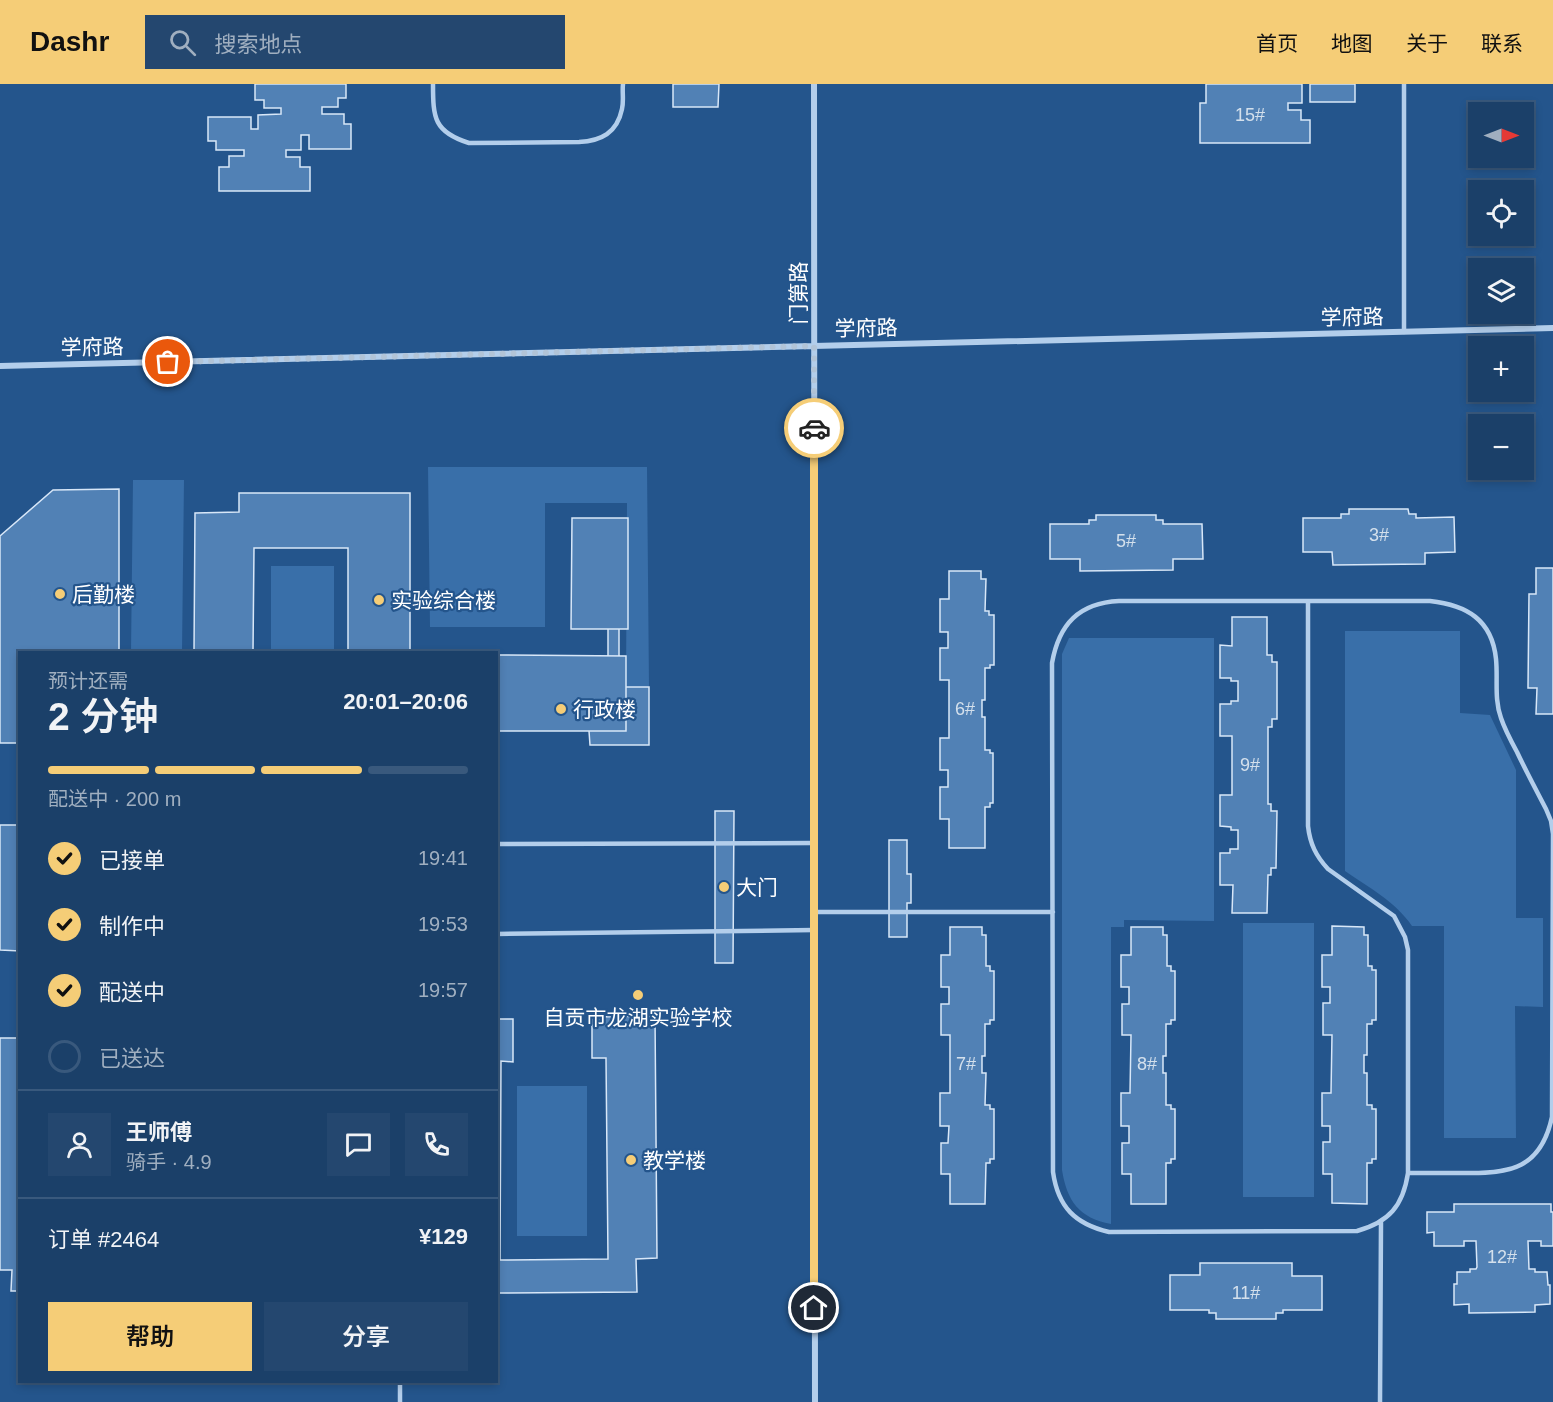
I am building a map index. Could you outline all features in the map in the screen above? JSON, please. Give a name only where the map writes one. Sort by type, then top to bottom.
[{"type":"street","name":"门第路","points":[[814,84],[814,1402]]},
{"type":"street","name":"学府路","points":[[0,366],[1553,328]]},
{"type":"lane","points":[[433,84],[433,109],[441,127],[453,138],[470,143],[480,143],[579,142],[603,137],[612,129],[622,109],[623,84]]},
{"type":"lane","points":[[1404,84],[1404,332]]},
{"type":"lane","points":[[1308,601],[1308,826],[1310,840],[1319,860],[1328,869],[1394,916],[1408,950],[1408,1173],[1402,1198],[1381,1222],[1357,1231],[1109,1232],[1081,1222],[1061,1202],[1055,1188],[1053,1172],[1052,663],[1060,633],[1069,621],[1086,609],[1105,602],[1308,601],[1430,601],[1464,608],[1477,618],[1487,631],[1494,645],[1497,699],[1502,722],[1551,821],[1553,834],[1552,1117],[1542,1146],[1532,1157],[1507,1171],[1408,1173]]},
{"type":"lane","points":[[498,844],[814,843]]},
{"type":"lane","points":[[814,912],[1053,912]]},
{"type":"lane","points":[[498,934],[814,930]]},
{"type":"lane","points":[[1380,1402],[1381,1222]]},
{"type":"lane","points":[[400,1383],[400,1402]]},
{"type":"shaded area","points":[[428,467],[647,467],[649,687],[626,687],[627,503],[545,503],[545,627],[430,627]]},
{"type":"shaded area","points":[[133,480],[184,480],[182,651],[131,651]]},
{"type":"shaded area","points":[[271,566],[334,566],[334,651],[271,651]]},
{"type":"shaded area","points":[[1345,631],[1460,631],[1460,713],[1490,715],[1516,770],[1516,918],[1543,918],[1543,1007],[1515,1006],[1516,1138],[1444,1138],[1444,926],[1412,926],[1390,902],[1345,871]]},
{"type":"shaded area","points":[[1069,638],[1214,638],[1214,921],[1124,920],[1124,927],[1111,927],[1111,1224],[1091,1217],[1076,1206],[1067,1191],[1062,1170],[1062,654]]},
{"type":"shaded area","points":[[1243,923],[1314,923],[1314,1197],[1243,1197]]},
{"type":"shaded area","points":[[517,1086],[587,1086],[587,1236],[517,1236]]},
{"type":"building","points":[[255,84],[346,84],[346,98],[338,98],[338,107],[322,107],[322,114],[344,114],[344,124],[351,124],[351,149],[309,149],[309,135],[301,135],[301,150],[286,150],[286,157],[300,157],[300,167],[310,167],[310,191],[219,191],[219,167],[229,167],[229,156],[244,156],[244,150],[216,150],[216,141],[208,141],[208,117],[251,117],[251,129],[258,129],[258,115],[281,114],[281,108],[264,108],[264,100],[255,100]]},
{"type":"building","points":[[673,84],[719,84],[718,107],[673,107]]},
{"type":"building","points":[[1206,84],[1302,84],[1302,103],[1288,103],[1288,110],[1301,110],[1301,120],[1310,120],[1310,143],[1200,143],[1200,103],[1206,103]]},
{"type":"building","points":[[1310,84],[1355,84],[1355,102],[1310,102]]},
{"type":"building","name":"后勤楼","points":[[119,489],[119,651],[18,651],[18,743],[0,743],[0,536],[53,490]]},
{"type":"building","name":"实验综合楼","points":[[239,493],[410,493],[410,651],[348,651],[348,548],[254,548],[253,651],[194,651],[195,513],[239,512]]},
{"type":"building","points":[[1349,509],[1408,509],[1409,514],[1416,514],[1416,518],[1454,517],[1455,552],[1425,553],[1425,564],[1333,565],[1332,552],[1303,552],[1303,518],[1341,518],[1341,514],[1349,514]]},
{"type":"building","points":[[1096,515],[1156,515],[1156,520],[1163,520],[1163,524],[1202,524],[1203,559],[1173,559],[1173,570],[1080,571],[1080,559],[1050,559],[1050,524],[1089,524],[1089,520],[1096,520]]},
{"type":"building","points":[[572,518],[628,518],[628,629],[571,629]]},
{"type":"building","points":[[1536,568],[1553,568],[1553,714],[1536,714],[1537,688],[1528,688],[1529,594],[1536,594]]},
{"type":"building","points":[[949,571],[981,571],[981,579],[986,579],[985,611],[989,611],[989,615],[994,615],[994,665],[985,668],[985,700],[982,700],[982,717],[985,717],[985,750],[993,753],[993,803],[990,803],[990,807],[985,807],[985,848],[949,848],[949,819],[940,819],[940,787],[948,787],[948,770],[940,770],[940,738],[949,738],[949,680],[940,680],[940,648],[948,648],[948,632],[940,632],[940,599],[949,599]]},
{"type":"building","points":[[1232,617],[1267,617],[1267,655],[1272,655],[1272,662],[1277,662],[1277,719],[1272,719],[1272,727],[1268,727],[1268,804],[1271,804],[1271,811],[1277,811],[1276,868],[1271,868],[1271,875],[1268,875],[1267,913],[1232,913],[1233,885],[1220,885],[1220,853],[1230,853],[1230,849],[1238,849],[1238,830],[1220,826],[1220,795],[1232,795],[1232,736],[1220,736],[1220,704],[1231,704],[1231,701],[1238,701],[1238,681],[1231,681],[1231,678],[1220,678],[1220,645],[1232,646]]},
{"type":"building","points":[[608,629],[619,629],[619,656],[608,656]]},
{"type":"building","name":"行政楼","points":[[498,655],[626,656],[626,731],[498,731]]},
{"type":"building","points":[[626,687],[649,687],[649,745],[590,745],[589,731],[626,731]]},
{"type":"building","name":"大门","points":[[715,811],[734,811],[733,963],[715,963]]},
{"type":"building","points":[[0,825],[18,825],[18,951],[0,950]]},
{"type":"building","points":[[889,840],[907,840],[907,874],[911,874],[911,903],[907,903],[907,937],[889,937]]},
{"type":"building","points":[[1332,926],[1364,927],[1364,935],[1368,935],[1368,966],[1376,970],[1376,1020],[1372,1020],[1372,1024],[1367,1024],[1367,1055],[1364,1055],[1364,1073],[1367,1073],[1367,1105],[1372,1105],[1372,1109],[1376,1109],[1376,1159],[1372,1159],[1372,1163],[1367,1163],[1367,1204],[1332,1203],[1332,1174],[1323,1174],[1323,1142],[1330,1142],[1330,1126],[1322,1126],[1322,1093],[1331,1093],[1332,1035],[1323,1035],[1323,1003],[1330,1003],[1330,987],[1322,987],[1322,955],[1332,955]]},
{"type":"building","points":[[950,927],[982,927],[982,935],[986,935],[986,966],[990,966],[990,971],[994,971],[994,1020],[990,1020],[990,1024],[985,1024],[985,1056],[982,1056],[982,1073],[986,1073],[985,1105],[990,1105],[990,1109],[994,1109],[994,1159],[986,1163],[985,1204],[950,1204],[950,1174],[941,1174],[941,1143],[948,1143],[949,1126],[940,1126],[940,1093],[950,1093],[950,1035],[941,1035],[941,1004],[949,1004],[949,987],[941,987],[941,955],[950,955]]},
{"type":"building","points":[[1131,927],[1163,927],[1163,935],[1167,935],[1167,966],[1171,966],[1171,971],[1175,971],[1175,1020],[1171,1020],[1171,1024],[1166,1024],[1166,1056],[1163,1056],[1163,1073],[1166,1073],[1166,1105],[1171,1105],[1171,1109],[1175,1109],[1175,1159],[1171,1159],[1171,1163],[1166,1163],[1166,1204],[1131,1204],[1131,1174],[1122,1174],[1122,1143],[1129,1143],[1129,1126],[1121,1126],[1121,1093],[1130,1093],[1131,1035],[1122,1035],[1122,1004],[1129,1004],[1129,987],[1121,987],[1121,955],[1131,955]]},
{"type":"building","name":"教学楼","points":[[655,1016],[657,1258],[636,1259],[637,1292],[498,1293],[498,1019],[513,1019],[513,1062],[501,1061],[500,1260],[608,1259],[606,1058],[592,1058],[592,1017]]},
{"type":"building","points":[[0,1038],[18,1038],[18,1291],[11,1291],[12,1270],[0,1270]]},
{"type":"building","points":[[1454,1204],[1551,1204],[1553,1246],[1541,1246],[1541,1241],[1528,1241],[1529,1269],[1535,1269],[1535,1272],[1547,1272],[1550,1304],[1535,1305],[1535,1312],[1469,1313],[1469,1304],[1454,1305],[1454,1284],[1457,1284],[1457,1272],[1470,1272],[1470,1269],[1477,1267],[1476,1241],[1464,1241],[1464,1246],[1434,1246],[1434,1232],[1427,1233],[1427,1212],[1454,1212]]},
{"type":"building","points":[[1200,1263],[1292,1263],[1292,1276],[1322,1276],[1322,1310],[1283,1310],[1283,1313],[1276,1313],[1276,1319],[1216,1319],[1216,1313],[1209,1313],[1209,1310],[1170,1310],[1170,1275],[1200,1275]]},
{"type":"way so far","points":[[168,362],[814,346],[814,428]]},
{"type":"place","name":"后勤楼","points":[[60,594]]},
{"type":"place","name":"实验综合楼","points":[[379,600]]},
{"type":"place","name":"行政楼","points":[[561,709]]},
{"type":"place","name":"大门","points":[[724,887]]},
{"type":"place","name":"自贡市龙湖实验学校","points":[[638,995]]},
{"type":"place","name":"教学楼","points":[[631,1160]]},
{"type":"route","points":[[814,428],[814,1308]]}]
